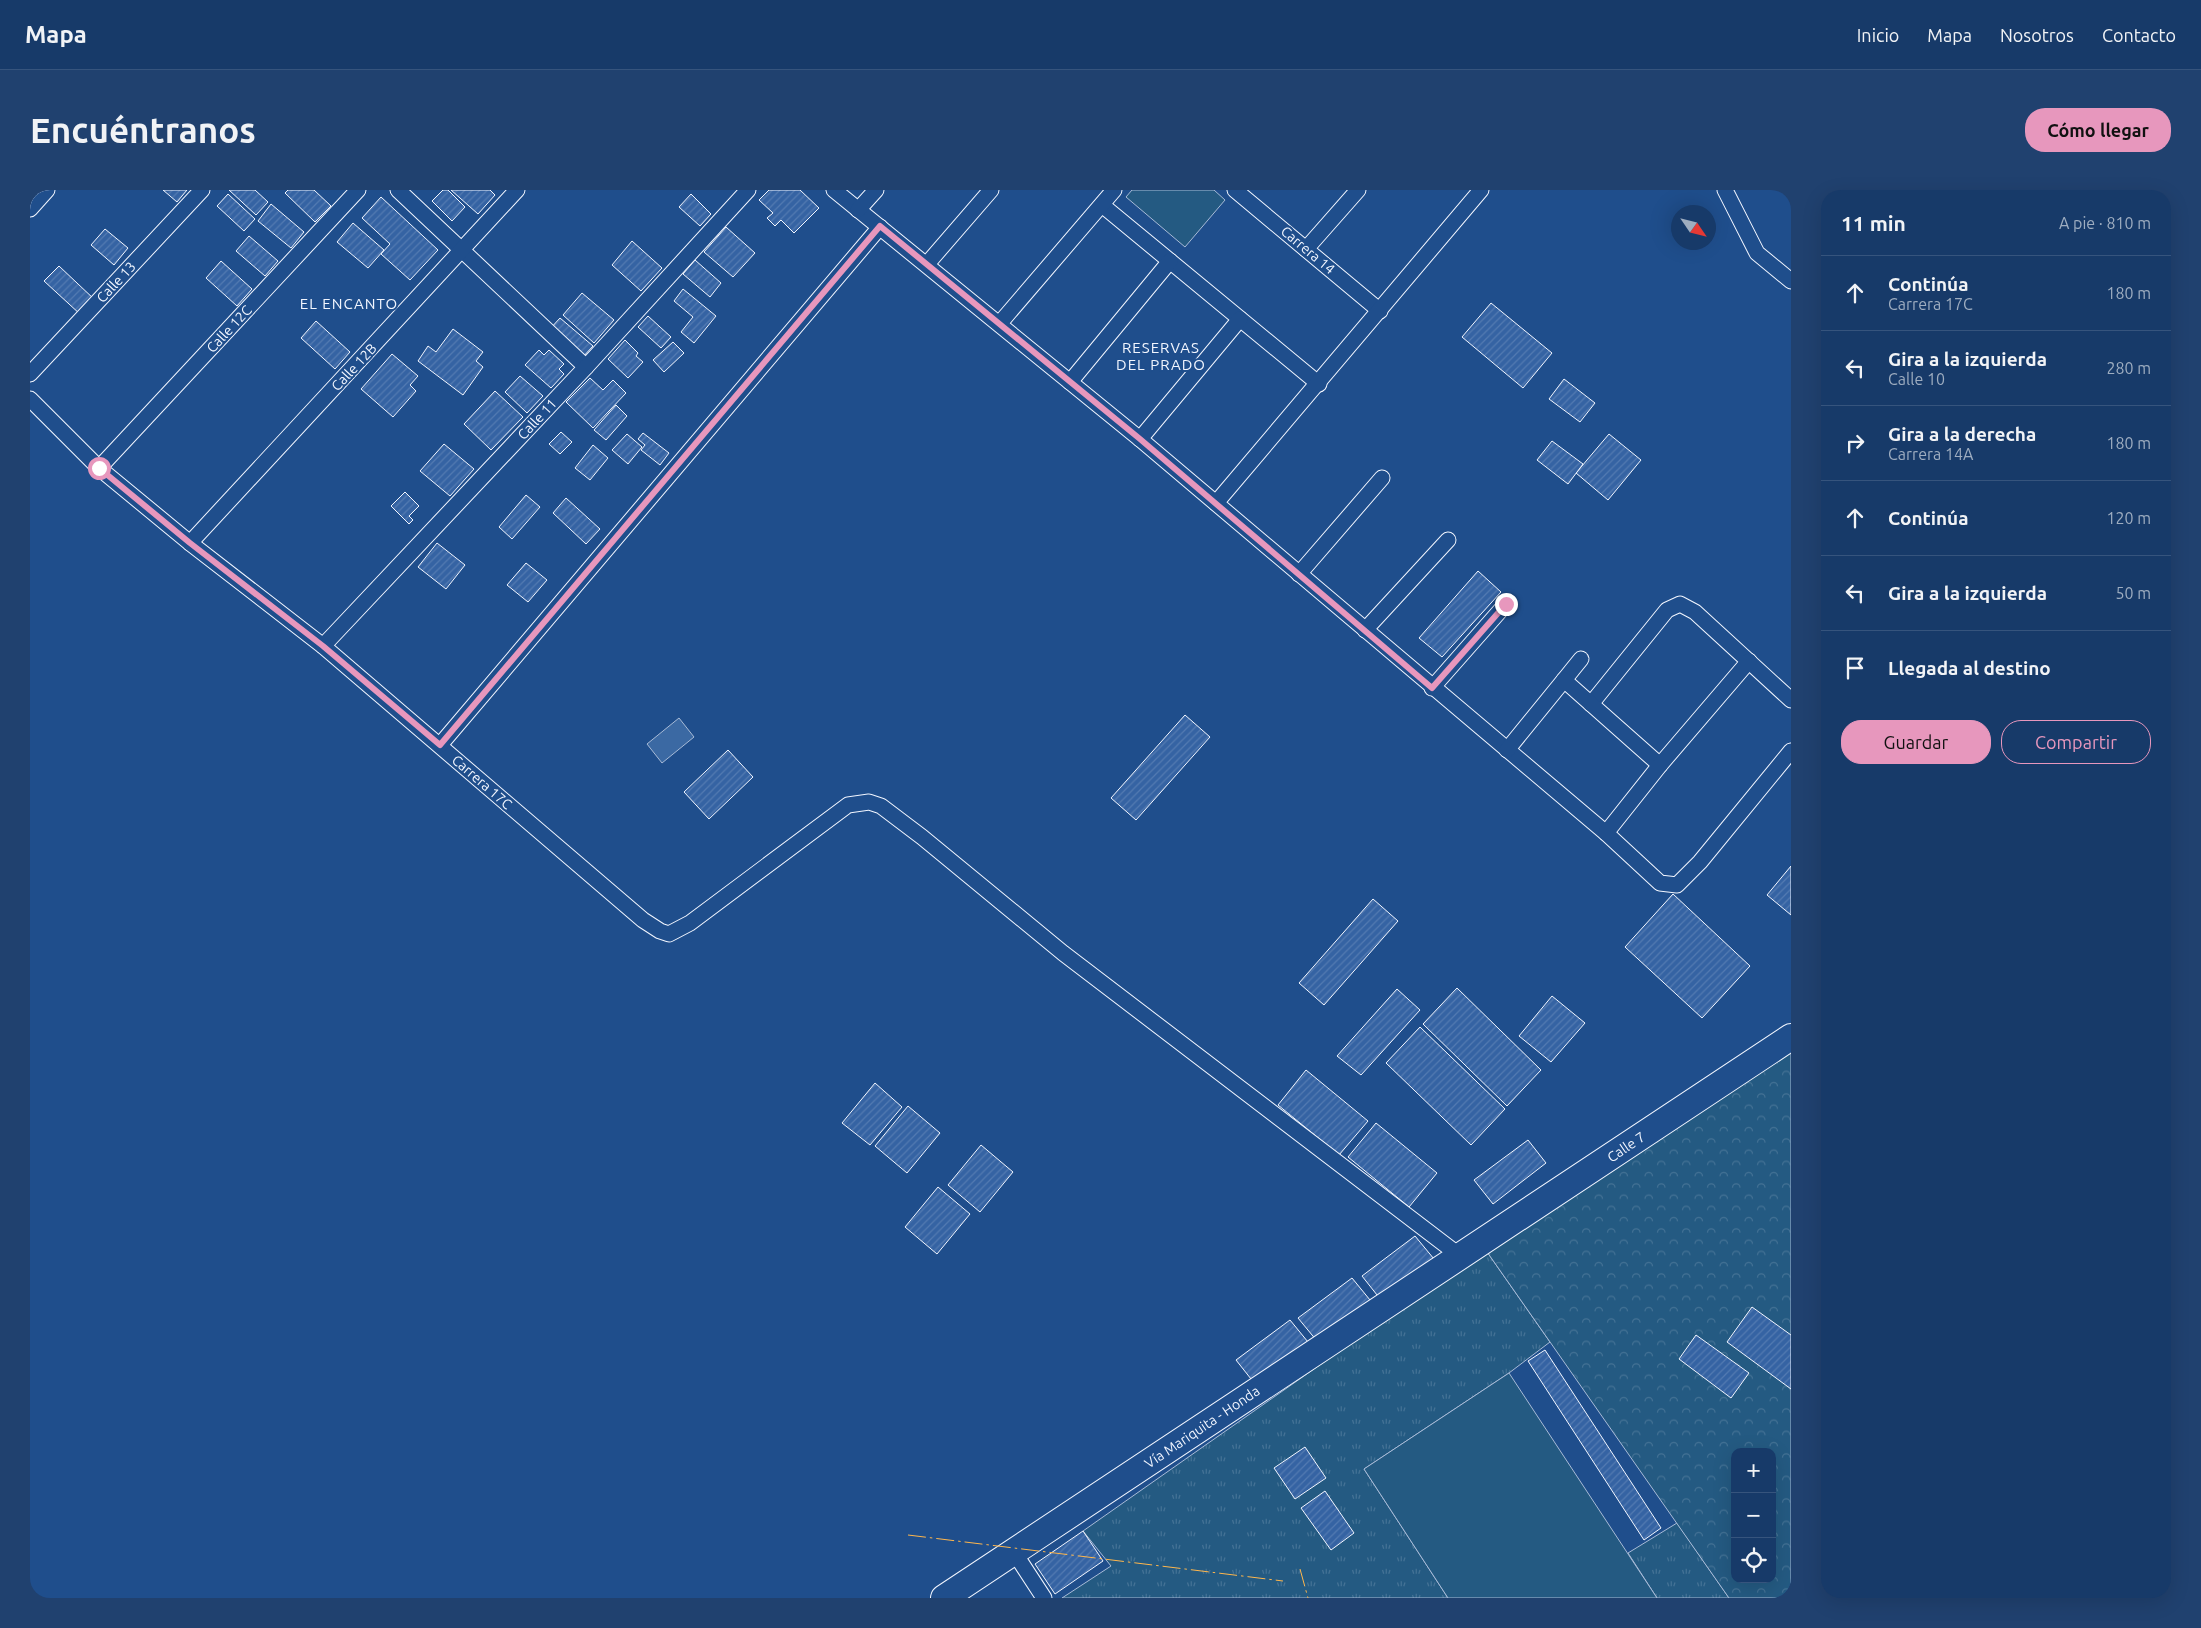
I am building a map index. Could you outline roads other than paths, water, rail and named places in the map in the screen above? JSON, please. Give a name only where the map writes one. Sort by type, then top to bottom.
[{"type":"highway","name":"Calle 7","points":[[1460,1256],[1791,1038]]},
{"type":"highway","name":"Vía Mariquita - Honda","points":[[944,1598],[1460,1256]]},
{"type":"street","points":[[30,209],[47,190]]},
{"type":"street","name":"Calle 13","points":[[30,374],[202,190]]},
{"type":"street","name":"Calle 12C","points":[[99,468],[358,190]]},
{"type":"street","points":[[398,190],[586,368]]},
{"type":"street","name":"Calle 12B","points":[[190,543],[518,190]]},
{"type":"street","name":"Calle 11","points":[[323,646],[586,368],[748,190]]},
{"type":"street","points":[[834,190],[1000,323],[1140,439],[1432,688],[1606,833],[1660,883],[1677,885],[1700,862],[1791,751]]},
{"type":"street","points":[[858,210],[876,190]]},
{"type":"street","points":[[927,264],[991,190]]},
{"type":"street","points":[[1000,323],[1114,190]]},
{"type":"street","name":"Carrera 14","points":[[1237,190],[1380,311]]},
{"type":"street","points":[[1306,249],[1358,190]]},
{"type":"street","points":[[1216,503],[1319,384],[1481,190]]},
{"type":"street","points":[[1728,192],[1757,253],[1791,281]]},
{"type":"street","points":[[1102,205],[1319,384]]},
{"type":"street","points":[[440,745],[880,226]]},
{"type":"street","points":[[1070,382],[1170,262]]},
{"type":"street","points":[[1140,439],[1240,319]]},
{"type":"street","name":"Carrera 17C","points":[[30,399],[99,468],[190,543],[323,646],[642,920],[660,932],[669,934],[690,923],[848,805],[869,802],[881,806],[922,837],[1063,953],[1460,1256]]},
{"type":"street","points":[[1299,574],[1382,478]]},
{"type":"street","points":[[1365,630],[1448,540]]},
{"type":"street","points":[[1432,688],[1506,604]]},
{"type":"street","points":[[1591,704],[1666,610],[1680,604],[1695,612],[1791,700]]},
{"type":"street","points":[[1507,750],[1581,659]]},
{"type":"street","points":[[1606,833],[1660,765],[1750,662]]},
{"type":"street","points":[[1564,680],[1660,765]]},
{"type":"street","points":[[1014,1552],[1044,1598]]},
{"type":"district","name":"EL ENCANTO","points":[[349,303]]},
{"type":"district","name":"RESERVAS DEL PRADO","points":[[1161,356]]}]
